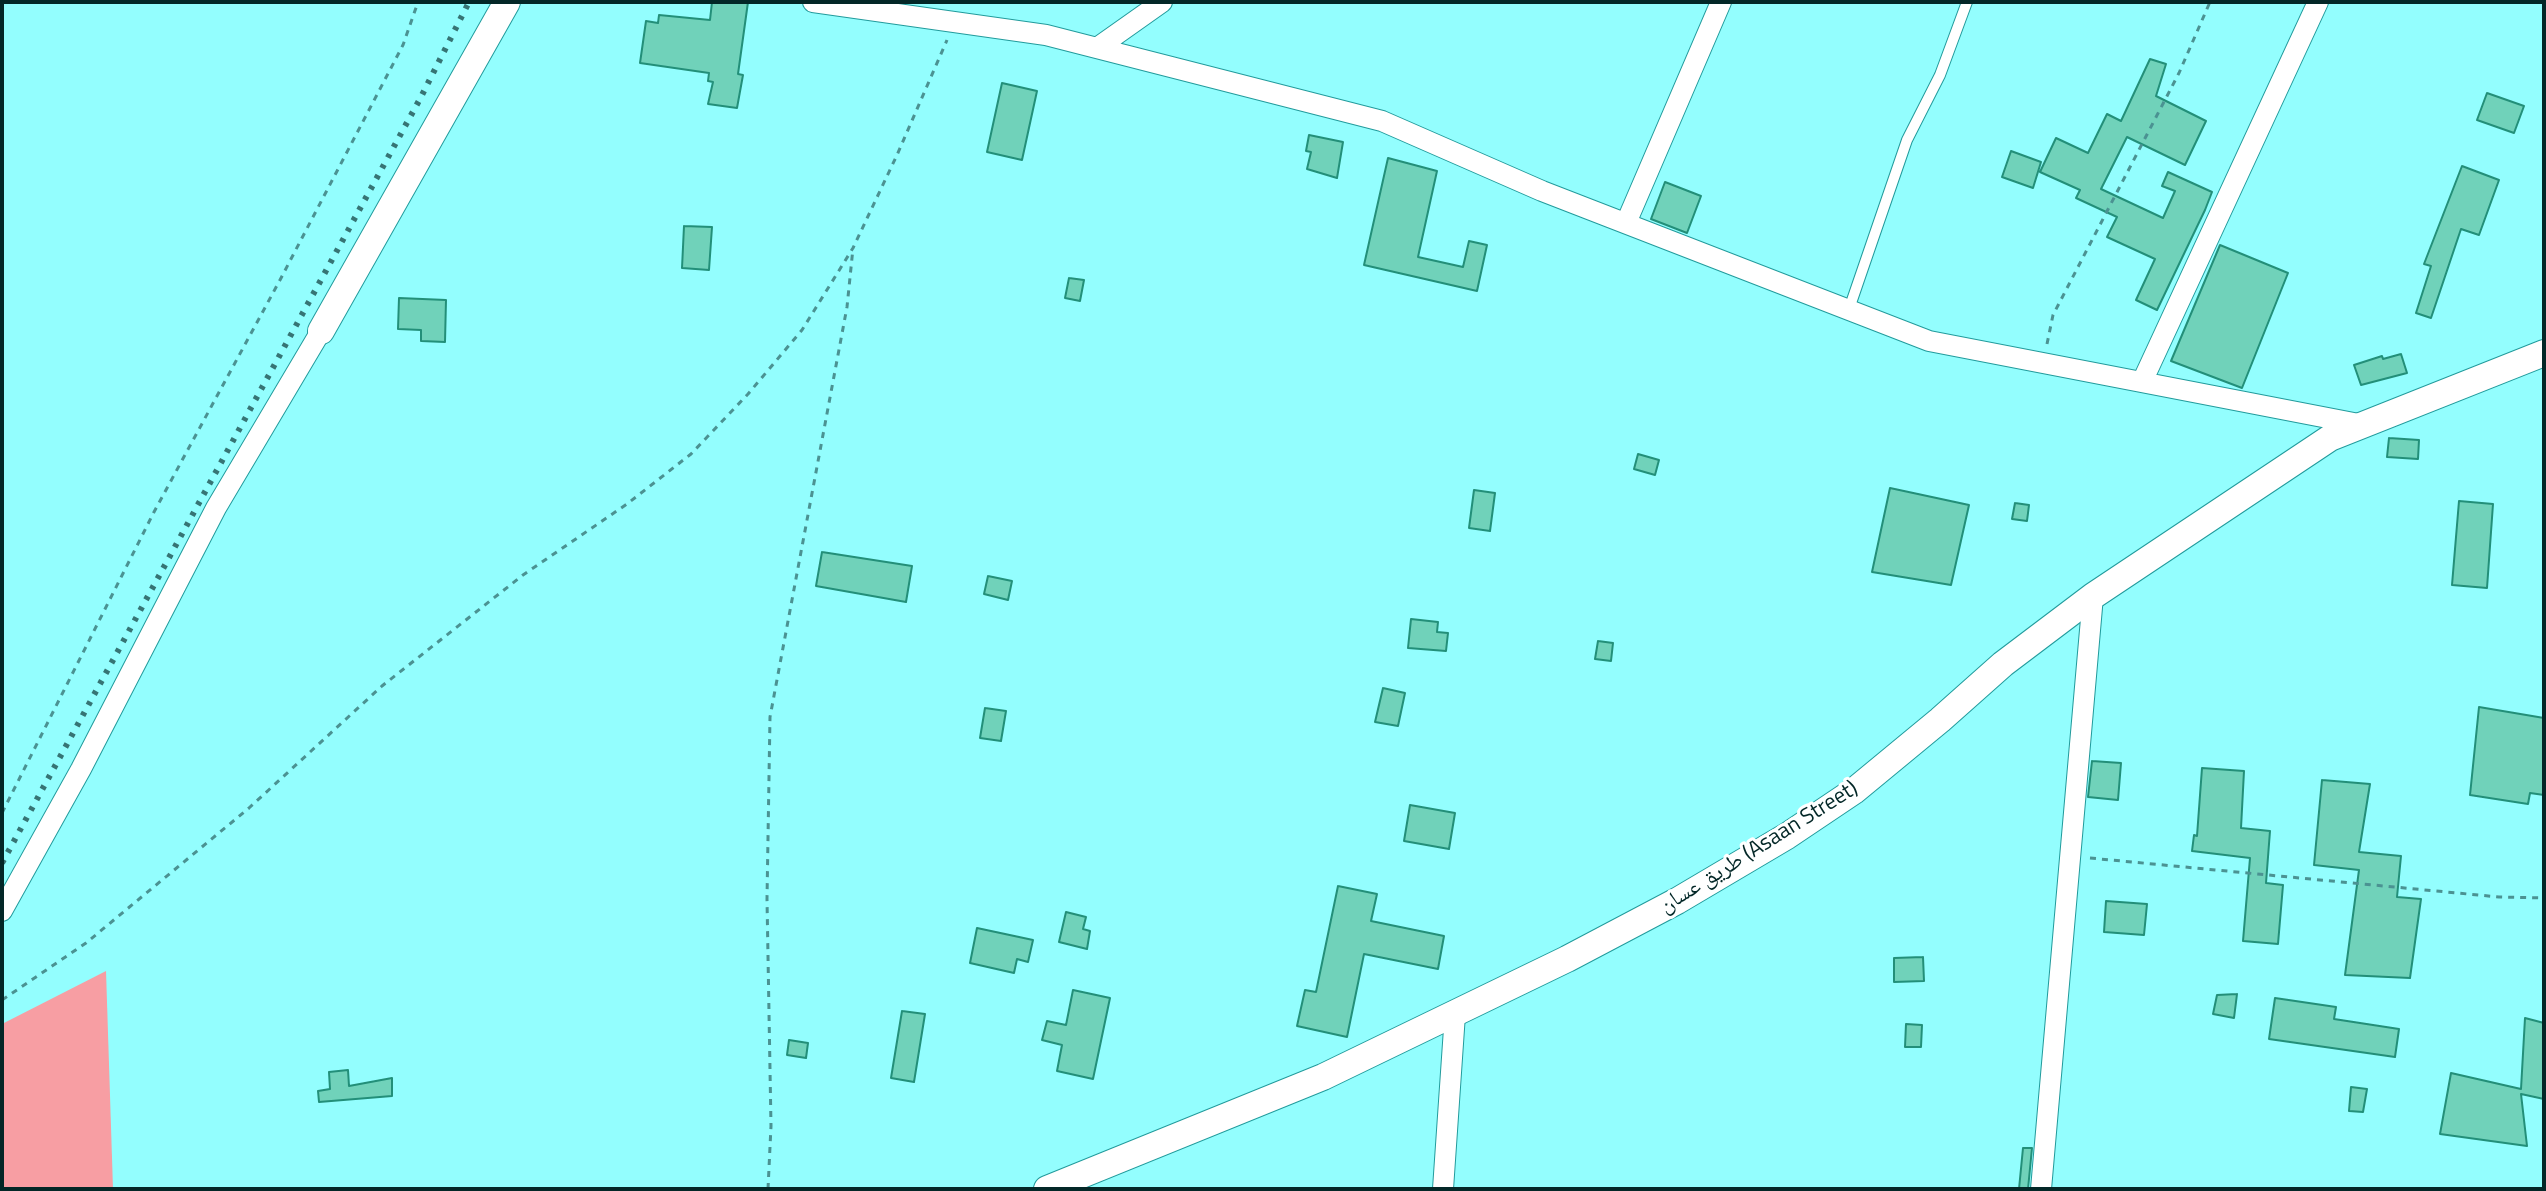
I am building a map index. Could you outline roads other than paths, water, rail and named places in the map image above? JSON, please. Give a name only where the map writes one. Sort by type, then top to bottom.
[{"type":"street","points":[[2,911],[81,769],[216,508],[321,331],[507,2]]},
{"type":"street","points":[[813,2],[1046,35],[1382,121],[1542,191],[1929,341],[2364,425]]},
{"type":"street","points":[[1097,48],[1162,2]]},
{"type":"street","points":[[1626,223],[1721,2]]},
{"type":"street","points":[[2142,382],[2318,2]]},
{"type":"street","name":"طريق عسان (Asaan Street)","points":[[1047,1189],[1323,1077],[1677,901],[1787,836],[1854,791],[2003,664],[2093,596],[2330,438],[2544,353]]},
{"type":"street","points":[[2041,1189],[2093,596]]},
{"type":"street","points":[[1443,1189],[1455,1014]]},
{"type":"lane","points":[[1849,309],[1907,140],[1940,75],[1967,2]]},
{"type":"railway","points":[[2,863],[421,97],[469,2]]}]
